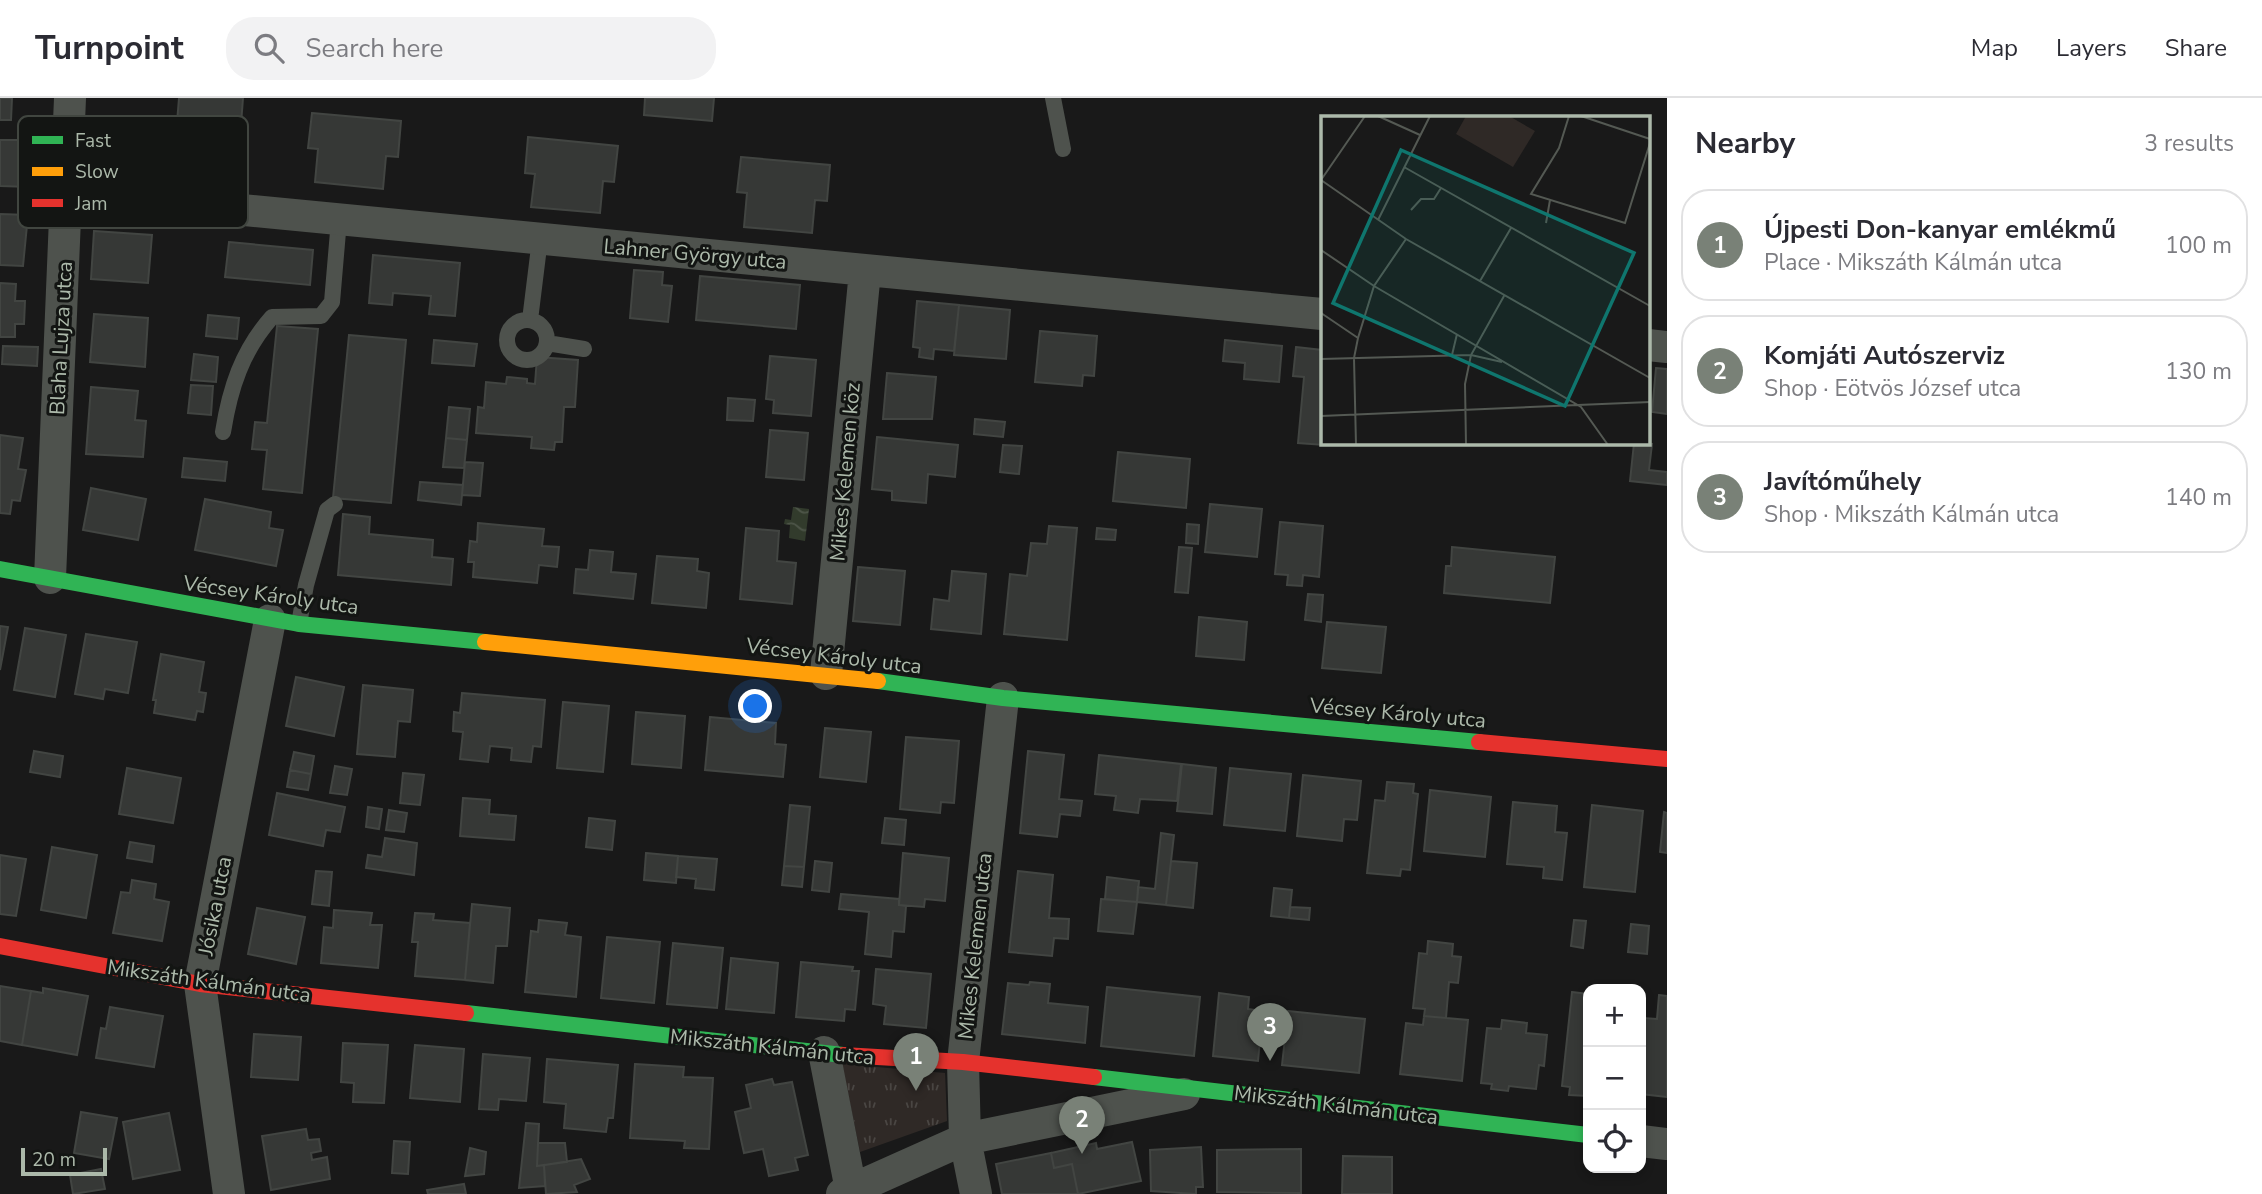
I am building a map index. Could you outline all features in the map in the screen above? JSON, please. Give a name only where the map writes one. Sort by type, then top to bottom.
[{"type":"street","name":"Blaha Lujza utca","points":[[69,116],[70,98]]},
{"type":"street","name":"Lahner György utca","points":[[248,211],[1321,314]]},
{"type":"street","name":"Blaha Lujza utca","points":[[50,578],[65,228]]},
{"type":"street","name":"Mikes Kelemen köz","points":[[826,674],[865,271]]},
{"type":"street","name":"Vécsey Károly utca","points":[[0,569],[284,622],[826,674],[1003,698],[1667,759]]},
{"type":"street","name":"Jósika utca","points":[[229,1194],[200,984],[284,622]]},
{"type":"street","name":"Mikes Kelemen utca","points":[[976,1194],[965,1139],[963,1062],[1003,698]]},
{"type":"street","name":"Mikszáth Kálmán utca","points":[[0,946],[200,984],[824,1052],[963,1062],[1583,1134]]},
{"type":"street","points":[[824,1052],[846,1192],[965,1139],[1203,1090]]},
{"type":"street","points":[[1646,1142],[1667,1144]]},
{"type":"lane","points":[[1053,98],[1063,149]]},
{"type":"lane","points":[[223,432],[229,393],[252,340],[272,317],[321,316],[332,302],[339,220]]},
{"type":"lane","points":[[530,320],[540,239]]},
{"type":"lane","points":[[530,320],[544,328],[547,343],[540,355],[524,361],[510,353],[506,337],[515,323],[530,320]]},
{"type":"lane","points":[[547,343],[584,349]]},
{"type":"lane","points":[[284,622],[306,585],[327,510],[335,504]]},
{"type":"green space","points":[[842,1064],[945,1073],[947,1121],[860,1152]]},
{"type":"water","points":[[793,507],[809,509],[805,541],[789,538],[790,525],[784,524],[785,519],[791,520]]},
{"type":"building","points":[[0,98],[12,98],[11,120],[0,120]]},
{"type":"building","points":[[179,98],[243,98],[242,116],[178,116]]},
{"type":"building","points":[[645,98],[714,98],[712,121],[644,115]]},
{"type":"building","points":[[312,113],[401,121],[398,157],[386,156],[383,189],[315,182],[318,149],[308,148]]},
{"type":"building","points":[[528,137],[618,146],[614,182],[603,181],[600,213],[531,207],[535,174],[525,173]]},
{"type":"building","points":[[0,140],[18,140],[18,187],[0,186]]},
{"type":"building","points":[[741,157],[830,165],[827,201],[815,200],[812,233],[744,227],[747,193],[737,192]]},
{"type":"building","points":[[0,214],[18,215],[18,228],[27,228],[23,266],[0,265]]},
{"type":"building","points":[[94,231],[152,235],[148,283],[91,279]]},
{"type":"building","points":[[229,242],[313,250],[310,285],[225,277]]},
{"type":"building","points":[[373,255],[460,263],[455,316],[429,314],[431,296],[393,293],[392,305],[369,303]]},
{"type":"building","points":[[634,270],[663,272],[662,285],[672,286],[668,322],[630,318]]},
{"type":"building","points":[[700,276],[800,285],[796,329],[696,320]]},
{"type":"building","points":[[0,283],[16,284],[15,301],[25,301],[24,324],[15,324],[15,337],[0,337]]},
{"type":"building","points":[[917,301],[959,305],[954,351],[934,349],[933,359],[919,357],[920,348],[913,347]]},
{"type":"building","points":[[959,305],[1010,310],[1006,359],[954,355]]},
{"type":"building","points":[[94,314],[148,318],[145,367],[90,362]]},
{"type":"building","points":[[208,315],[239,318],[237,339],[206,336]]},
{"type":"building","points":[[277,326],[318,329],[302,493],[263,489],[267,450],[252,449],[255,422],[267,423]]},
{"type":"building","points":[[1040,331],[1097,336],[1094,376],[1083,375],[1082,386],[1035,382]]},
{"type":"building","points":[[349,335],[406,340],[391,503],[333,498]]},
{"type":"building","points":[[434,340],[477,344],[474,366],[432,363]]},
{"type":"building","points":[[1225,340],[1282,346],[1279,382],[1244,379],[1245,363],[1223,361]]},
{"type":"building","points":[[3,346],[38,347],[37,366],[2,364]]},
{"type":"building","points":[[1296,347],[1321,350],[1321,444],[1324,445],[1298,443],[1304,377],[1293,376]]},
{"type":"building","points":[[194,354],[218,357],[216,382],[191,380]]},
{"type":"building","points":[[770,356],[816,360],[811,416],[773,413],[774,400],[766,399]]},
{"type":"building","points":[[537,357],[578,360],[575,407],[564,407],[562,442],[555,442],[554,450],[531,448],[532,437],[476,433],[478,407],[484,408],[486,382],[506,384],[507,377],[527,379],[527,383],[535,384]]},
{"type":"building","points":[[1656,368],[1667,369],[1667,414],[1652,412]]},
{"type":"building","points":[[887,373],[936,377],[932,419],[883,419]]},
{"type":"building","points":[[191,385],[213,386],[211,415],[188,413]]},
{"type":"building","points":[[91,387],[138,391],[135,420],[146,421],[143,457],[86,454]]},
{"type":"building","points":[[728,398],[755,400],[753,421],[727,420]]},
{"type":"building","points":[[449,407],[470,409],[467,440],[446,438]]},
{"type":"building","points":[[975,419],[1005,422],[1003,437],[974,434]]},
{"type":"building","points":[[770,430],[808,433],[804,480],[766,477]]},
{"type":"building","points":[[0,435],[23,438],[18,469],[26,470],[20,501],[12,500],[10,514],[0,513]]},
{"type":"building","points":[[877,437],[958,445],[955,477],[928,474],[926,503],[892,500],[892,491],[872,489]]},
{"type":"building","points":[[446,438],[467,440],[464,468],[443,467]]},
{"type":"building","points":[[1634,444],[1652,444],[1649,470],[1667,472],[1667,485],[1630,481]]},
{"type":"building","points":[[1003,445],[1022,446],[1019,474],[1000,472]]},
{"type":"building","points":[[1118,452],[1190,459],[1186,508],[1113,501]]},
{"type":"building","points":[[184,458],[227,462],[225,481],[182,477]]},
{"type":"building","points":[[465,462],[483,463],[480,496],[462,495]]},
{"type":"building","points":[[420,482],[463,485],[461,505],[418,500]]},
{"type":"building","points":[[91,488],[146,499],[138,540],[83,530]]},
{"type":"building","points":[[205,499],[271,512],[269,528],[283,530],[276,566],[195,550]]},
{"type":"building","points":[[1210,504],[1262,509],[1257,557],[1205,552]]},
{"type":"building","points":[[343,514],[370,517],[369,534],[433,540],[432,557],[453,559],[451,585],[338,575]]},
{"type":"building","points":[[1280,522],[1323,526],[1319,577],[1303,575],[1302,586],[1287,585],[1288,575],[1275,574]]},
{"type":"building","points":[[478,523],[544,529],[542,546],[559,547],[557,567],[539,565],[537,583],[473,577],[474,562],[468,562],[470,541],[477,542]]},
{"type":"building","points":[[1187,524],[1199,525],[1198,544],[1186,543]]},
{"type":"building","points":[[1049,526],[1077,528],[1067,640],[1004,634],[1010,574],[1027,576],[1031,543],[1047,544]]},
{"type":"building","points":[[746,528],[779,531],[777,561],[796,563],[792,604],[740,599]]},
{"type":"building","points":[[1097,528],[1116,530],[1115,540],[1096,539]]},
{"type":"building","points":[[1179,547],[1192,548],[1188,593],[1175,592]]},
{"type":"building","points":[[1452,547],[1555,557],[1550,603],[1444,593],[1446,566],[1451,566]]},
{"type":"building","points":[[590,550],[613,552],[611,572],[636,574],[633,599],[574,593],[576,569],[588,570]]},
{"type":"building","points":[[657,556],[698,559],[697,571],[709,573],[706,608],[652,603]]},
{"type":"building","points":[[858,567],[905,571],[900,625],[853,621]]},
{"type":"building","points":[[952,571],[986,574],[981,634],[931,629],[934,599],[949,601]]},
{"type":"building","points":[[1308,594],[1323,595],[1321,622],[1305,620]]},
{"type":"building","points":[[1199,617],[1247,622],[1244,660],[1196,656]]},
{"type":"building","points":[[1327,622],[1386,627],[1381,673],[1322,668]]},
{"type":"building","points":[[0,626],[8,627],[0,670]]},
{"type":"building","points":[[25,628],[66,635],[55,697],[14,690]]},
{"type":"building","points":[[86,634],[137,642],[128,693],[105,689],[103,699],[75,694]]},
{"type":"building","points":[[161,654],[204,662],[199,692],[206,693],[203,712],[197,711],[195,720],[154,713],[156,700],[153,700]]},
{"type":"building","points":[[296,677],[344,687],[334,736],[286,726]]},
{"type":"building","points":[[363,685],[413,690],[410,722],[398,721],[395,757],[357,754]]},
{"type":"building","points":[[462,693],[545,700],[541,747],[533,746],[531,762],[511,760],[512,748],[490,746],[488,762],[460,759],[463,732],[453,731],[454,712],[460,713]]},
{"type":"building","points":[[563,702],[609,706],[603,772],[557,768]]},
{"type":"building","points":[[636,712],[685,716],[681,768],[632,764]]},
{"type":"building","points":[[710,717],[776,723],[775,744],[786,745],[783,777],[705,770]]},
{"type":"building","points":[[825,728],[871,732],[866,782],[820,777]]},
{"type":"building","points":[[906,737],[959,741],[954,803],[941,802],[940,813],[900,809]]},
{"type":"building","points":[[34,751],[63,756],[60,777],[30,772]]},
{"type":"building","points":[[1028,751],[1064,755],[1059,799],[1082,801],[1080,816],[1060,814],[1057,837],[1020,833]]},
{"type":"building","points":[[294,752],[314,756],[311,774],[290,770]]},
{"type":"building","points":[[1099,755],[1181,764],[1177,801],[1140,799],[1138,813],[1114,810],[1116,796],[1095,794]]},
{"type":"building","points":[[1182,764],[1216,768],[1212,814],[1177,811]]},
{"type":"building","points":[[335,766],[352,769],[347,795],[330,793]]},
{"type":"building","points":[[127,768],[181,778],[173,823],[119,814]]},
{"type":"building","points":[[1230,768],[1291,774],[1285,831],[1224,825]]},
{"type":"building","points":[[290,770],[311,774],[308,790],[287,787]]},
{"type":"building","points":[[403,773],[424,775],[420,805],[400,803]]},
{"type":"building","points":[[1303,775],[1361,781],[1357,820],[1344,819],[1342,841],[1297,836]]},
{"type":"building","points":[[1387,782],[1414,784],[1413,793],[1418,794],[1410,870],[1401,869],[1400,876],[1367,873],[1375,800],[1385,801]]},
{"type":"building","points":[[1430,790],[1491,797],[1485,857],[1424,851]]},
{"type":"building","points":[[277,793],[345,807],[340,832],[326,830],[323,846],[269,835]]},
{"type":"building","points":[[463,798],[490,800],[489,814],[516,816],[514,840],[460,836]]},
{"type":"building","points":[[1513,802],[1557,806],[1555,832],[1567,833],[1562,880],[1543,878],[1544,867],[1507,864]]},
{"type":"building","points":[[790,805],[810,807],[804,867],[784,866]]},
{"type":"building","points":[[1592,805],[1643,811],[1635,892],[1584,887]]},
{"type":"building","points":[[368,807],[382,809],[379,829],[366,827]]},
{"type":"building","points":[[389,810],[407,813],[404,832],[386,830]]},
{"type":"building","points":[[1664,812],[1667,813],[1667,853],[1660,852]]},
{"type":"building","points":[[589,818],[615,821],[612,850],[586,847]]},
{"type":"building","points":[[885,818],[906,820],[904,845],[882,843]]},
{"type":"building","points":[[1161,833],[1174,835],[1166,905],[1137,902],[1138,887],[1155,889]]},
{"type":"building","points":[[385,838],[417,843],[414,875],[366,868],[368,855],[382,857]]},
{"type":"building","points":[[130,842],[154,846],[152,862],[127,858]]},
{"type":"building","points":[[52,847],[97,855],[86,918],[41,910]]},
{"type":"building","points":[[646,853],[678,856],[676,883],[644,880]]},
{"type":"building","points":[[903,853],[949,858],[945,901],[925,899],[924,907],[899,905]]},
{"type":"building","points":[[0,855],[26,859],[16,916],[0,914]]},
{"type":"building","points":[[678,856],[717,859],[714,890],[695,888],[696,879],[676,877]]},
{"type":"building","points":[[815,861],[832,863],[829,892],[812,890]]},
{"type":"building","points":[[1171,861],[1197,863],[1193,908],[1166,905]]},
{"type":"building","points":[[784,866],[804,867],[802,887],[782,885]]},
{"type":"building","points":[[316,871],[332,872],[329,906],[312,904]]},
{"type":"building","points":[[1018,871],[1053,875],[1049,918],[1069,919],[1068,939],[1054,938],[1052,956],[1009,952]]},
{"type":"building","points":[[1107,877],[1139,881],[1137,902],[1105,899]]},
{"type":"building","points":[[132,880],[156,884],[154,899],[169,902],[162,941],[113,933],[121,892],[130,893]]},
{"type":"building","points":[[1274,888],[1292,890],[1289,918],[1271,916]]},
{"type":"building","points":[[841,894],[899,899],[899,905],[906,906],[904,932],[893,931],[891,957],[865,954],[869,912],[839,909]]},
{"type":"building","points":[[1101,899],[1137,902],[1133,934],[1098,931]]},
{"type":"building","points":[[472,904],[510,908],[507,946],[496,946],[493,983],[465,980]]},
{"type":"building","points":[[1290,907],[1310,908],[1309,920],[1289,918]]},
{"type":"building","points":[[257,908],[305,917],[296,964],[248,954]]},
{"type":"building","points":[[334,910],[372,913],[370,925],[382,925],[378,968],[321,963],[324,927],[333,928]]},
{"type":"building","points":[[415,913],[434,914],[433,920],[470,923],[465,980],[415,976],[418,942],[412,942]]},
{"type":"building","points":[[539,920],[567,923],[565,935],[581,937],[576,997],[525,992],[531,931],[538,932]]},
{"type":"building","points":[[1574,920],[1586,921],[1583,948],[1571,946]]},
{"type":"building","points":[[1631,924],[1649,926],[1647,954],[1628,952]]},
{"type":"building","points":[[607,937],[660,942],[654,1003],[601,998]]},
{"type":"building","points":[[1428,941],[1453,944],[1452,956],[1461,957],[1458,983],[1449,982],[1446,1018],[1424,1016],[1425,1009],[1413,1008],[1419,953],[1427,954]]},
{"type":"building","points":[[673,943],[723,948],[717,1008],[667,1004]]},
{"type":"building","points":[[731,958],[778,963],[774,1013],[726,1009]]},
{"type":"building","points":[[801,962],[853,967],[852,971],[859,971],[855,1010],[845,1009],[844,1021],[796,1017]]},
{"type":"building","points":[[876,969],[931,974],[926,1028],[884,1024],[886,1006],[873,1004]]},
{"type":"building","points":[[1030,982],[1050,984],[1048,1003],[1088,1007],[1085,1043],[1002,1034],[1008,983],[1029,985]]},
{"type":"building","points":[[0,986],[31,991],[22,1045],[0,1041]]},
{"type":"building","points":[[1107,987],[1200,997],[1194,1056],[1101,1046]]},
{"type":"building","points":[[43,988],[88,996],[77,1055],[22,1045],[31,991],[43,993]]},
{"type":"building","points":[[1572,992],[1583,993],[1583,1096],[1569,1095],[1570,1087],[1562,1086]]},
{"type":"building","points":[[1219,993],[1249,997],[1248,1009],[1263,1011],[1258,1061],[1213,1056]]},
{"type":"building","points":[[1659,995],[1667,996],[1667,1097],[1646,1095],[1646,1018],[1657,1019]]},
{"type":"building","points":[[110,1007],[163,1016],[154,1067],[96,1058],[101,1028],[106,1029]]},
{"type":"building","points":[[1288,1011],[1365,1019],[1359,1073],[1282,1065]]},
{"type":"building","points":[[1424,1016],[1468,1020],[1462,1081],[1400,1074],[1406,1023],[1423,1025]]},
{"type":"building","points":[[1502,1020],[1527,1023],[1526,1033],[1547,1035],[1544,1066],[1539,1065],[1536,1089],[1509,1086],[1508,1091],[1491,1089],[1492,1084],[1481,1083],[1487,1028],[1501,1029]]},
{"type":"building","points":[[254,1034],[301,1037],[298,1080],[251,1077]]},
{"type":"building","points":[[343,1043],[388,1045],[384,1103],[353,1102],[354,1083],[341,1082]]},
{"type":"building","points":[[415,1045],[464,1049],[460,1102],[410,1098]]},
{"type":"building","points":[[483,1054],[530,1058],[526,1101],[499,1099],[498,1110],[479,1109]]},
{"type":"building","points":[[547,1059],[618,1065],[613,1118],[608,1118],[606,1132],[564,1128],[566,1104],[544,1102]]},
{"type":"building","points":[[635,1064],[684,1067],[683,1077],[713,1078],[709,1149],[684,1148],[685,1141],[630,1138]]},
{"type":"building","points":[[772,1079],[774,1085],[792,1082],[808,1155],[795,1158],[798,1170],[769,1176],[763,1149],[744,1153],[735,1112],[751,1108],[746,1085]]},
{"type":"building","points":[[81,1112],[117,1118],[109,1159],[74,1153]]},
{"type":"building","points":[[169,1113],[180,1170],[133,1179],[123,1122]]},
{"type":"building","points":[[526,1123],[539,1124],[537,1166],[544,1165],[545,1186],[519,1188]]},
{"type":"building","points":[[306,1129],[308,1140],[319,1139],[321,1151],[311,1153],[312,1160],[327,1157],[330,1179],[271,1190],[262,1136]]},
{"type":"building","points":[[394,1141],[410,1142],[408,1174],[392,1173]]},
{"type":"building","points":[[1132,1142],[1141,1181],[1078,1194],[1072,1164],[1054,1168],[1051,1153],[1096,1143],[1097,1149]]},
{"type":"building","points":[[538,1143],[565,1143],[567,1162],[537,1166]]},
{"type":"building","points":[[1201,1147],[1203,1187],[1196,1187],[1196,1194],[1151,1191],[1150,1150]]},
{"type":"building","points":[[470,1148],[486,1152],[484,1174],[465,1176]]},
{"type":"building","points":[[1301,1149],[1301,1193],[1217,1192],[1217,1150]]},
{"type":"building","points":[[1051,1153],[1054,1168],[1072,1164],[1078,1194],[1002,1194],[996,1164]]},
{"type":"building","points":[[1343,1156],[1392,1157],[1392,1194],[1342,1194]]},
{"type":"building","points":[[581,1159],[590,1179],[574,1185],[577,1192],[546,1194],[544,1165]]},
{"type":"building","points":[[101,1169],[105,1189],[73,1194],[70,1175]]},
{"type":"building","points":[[464,1184],[466,1194],[428,1194],[427,1190]]},
{"type":"traffic: fast","points":[[0,569],[299,624],[485,642]]},
{"type":"traffic: fast","points":[[878,681],[1003,698],[1479,742]]},
{"type":"traffic: fast","points":[[466,1013],[843,1055]]},
{"type":"traffic: fast","points":[[1094,1077],[1583,1134]]},
{"type":"traffic: slow","points":[[485,642],[878,681]]},
{"type":"traffic: jam","points":[[1479,742],[1667,759]]},
{"type":"traffic: jam","points":[[0,946],[200,984],[466,1013]]},
{"type":"traffic: jam","points":[[843,1055],[963,1062],[1094,1077]]},
{"type":"place","name":"Javítóműhely","points":[[1270,1061]]},
{"type":"place","name":"Újpesti Don-kanyar emlékmű","points":[[916,1091]]},
{"type":"place","name":"Komjáti Autószerviz","points":[[1082,1154]]}]
